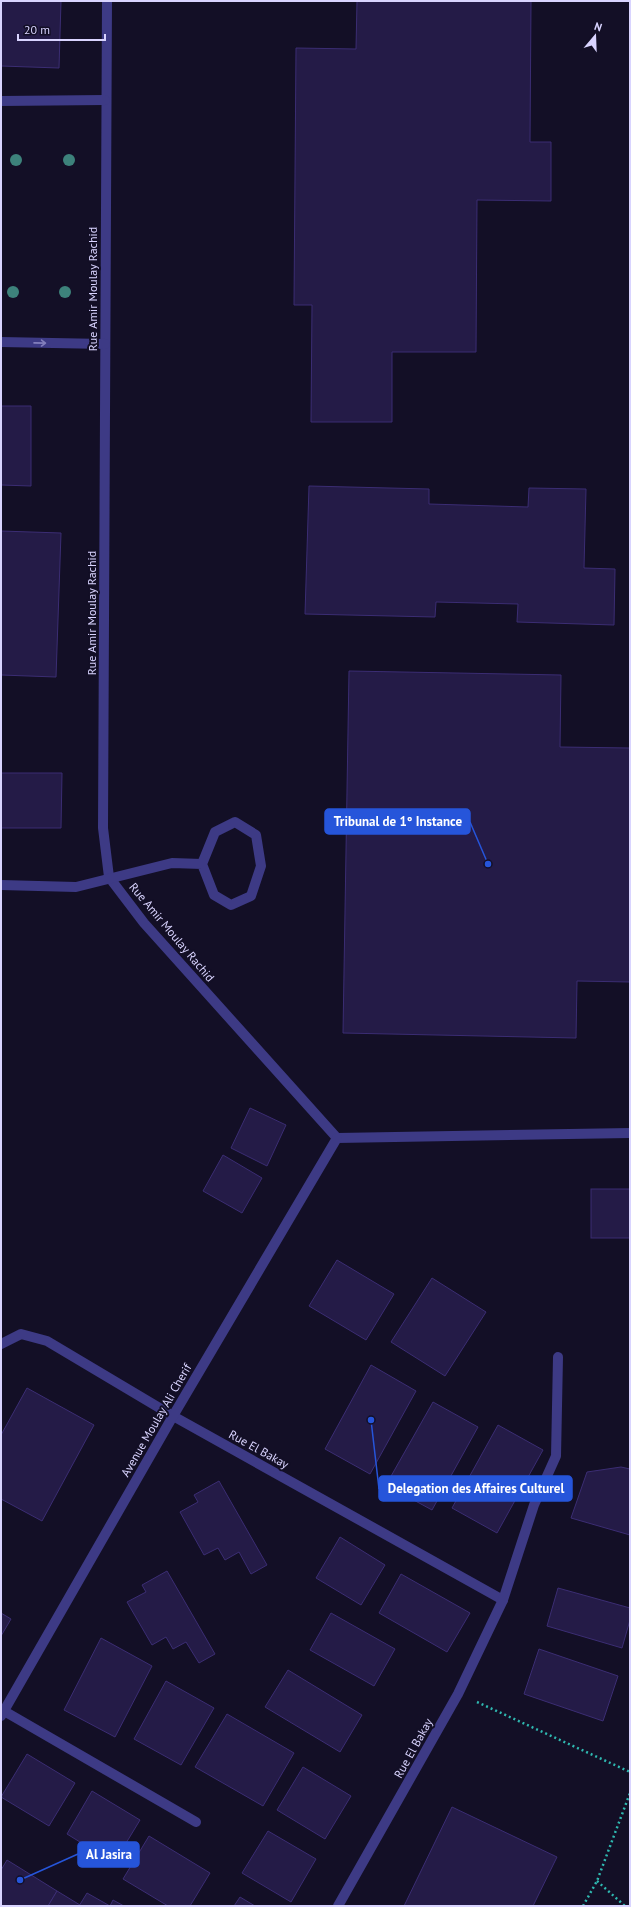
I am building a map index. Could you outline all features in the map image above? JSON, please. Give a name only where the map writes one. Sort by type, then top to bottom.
[{"type":"street","name":"Rue Amir Moulay Rachid","points":[[107,1],[105,100],[103,828],[110,877],[144,923],[337,1138]]},
{"type":"street","points":[[1,101],[105,100]]},
{"type":"street","points":[[1,342],[105,344]]},
{"type":"street","points":[[235,822],[256,835],[261,866],[251,896],[230,905],[214,895],[202,864],[216,832],[235,822]]},
{"type":"street","points":[[1,885],[76,887],[110,877],[172,863],[202,864]]},
{"type":"street","points":[[337,1138],[630,1133]]},
{"type":"street","name":"Avenue Moulay Ali Cherif","points":[[2,1713],[173,1416],[337,1138]]},
{"type":"street","name":"Rue El Bakay","points":[[1,1344],[21,1334],[48,1340],[173,1416],[503,1600]]},
{"type":"street","name":"Rue El Bakay","points":[[338,1906],[458,1694],[503,1600],[534,1505],[556,1456],[558,1357]]},
{"type":"street","points":[[2,1713],[196,1822]]},
{"type":"path","points":[[458,1694],[630,1772]]},
{"type":"path","points":[[583,1906],[597,1882],[630,1793]]},
{"type":"path","points":[[597,1882],[625,1906]]},
{"type":"building","points":[[1,1],[61,1],[59,68],[1,66]]},
{"type":"building","points":[[357,1],[531,1],[530,142],[551,142],[551,201],[477,200],[476,352],[392,352],[392,422],[311,422],[312,305],[294,305],[296,48],[356,49]]},
{"type":"building","points":[[1,406],[31,406],[31,486],[1,485]]},
{"type":"building","points":[[309,486],[429,489],[429,504],[528,507],[529,488],[586,489],[584,568],[615,569],[614,625],[517,622],[518,604],[436,602],[435,617],[305,614]]},
{"type":"building","points":[[1,531],[61,533],[56,677],[1,675]]},
{"type":"building","points":[[349,671],[561,675],[560,747],[630,748],[630,982],[577,981],[576,1038],[343,1033]]},
{"type":"building","points":[[1,773],[62,773],[61,828],[1,828]]},
{"type":"building","points":[[250,1108],[286,1125],[267,1166],[231,1148]]},
{"type":"building","points":[[223,1155],[262,1178],[242,1213],[203,1191]]},
{"type":"building","points":[[591,1189],[630,1189],[630,1238],[591,1238]]},
{"type":"building","points":[[337,1260],[394,1294],[366,1340],[309,1306]]},
{"type":"building","points":[[432,1278],[486,1312],[445,1376],[391,1342]]},
{"type":"building","points":[[371,1365],[416,1391],[370,1474],[325,1449]]},
{"type":"building","points":[[27,1388],[94,1425],[42,1521],[1,1499],[1,1435]]},
{"type":"building","points":[[433,1402],[478,1427],[432,1510],[386,1485]]},
{"type":"building","points":[[498,1425],[543,1450],[497,1533],[452,1508]]},
{"type":"building","points":[[621,1467],[630,1469],[630,1535],[571,1518],[587,1472]]},
{"type":"building","points":[[219,1481],[267,1565],[251,1574],[239,1552],[225,1560],[218,1548],[204,1555],[180,1512],[198,1502],[194,1495]]},
{"type":"building","points":[[340,1537],[385,1565],[361,1605],[316,1578]]},
{"type":"building","points":[[167,1571],[215,1654],[199,1663],[186,1642],[173,1649],[166,1637],[152,1645],[127,1602],[146,1592],[142,1585]]},
{"type":"building","points":[[401,1574],[470,1613],[447,1652],[379,1613]]},
{"type":"building","points":[[558,1588],[630,1608],[630,1620],[622,1648],[547,1626]]},
{"type":"building","points":[[1,1613],[11,1619],[1,1636]]},
{"type":"building","points":[[331,1613],[395,1649],[374,1686],[310,1650]]},
{"type":"building","points":[[101,1638],[152,1666],[115,1737],[64,1710]]},
{"type":"building","points":[[539,1649],[618,1676],[603,1721],[524,1694]]},
{"type":"building","points":[[288,1670],[362,1715],[340,1752],[265,1707]]},
{"type":"building","points":[[166,1681],[214,1708],[181,1765],[134,1739]]},
{"type":"building","points":[[227,1714],[294,1753],[263,1806],[195,1767]]},
{"type":"building","points":[[27,1754],[75,1783],[49,1826],[1,1797]]},
{"type":"building","points":[[303,1767],[351,1796],[325,1839],[277,1810]]},
{"type":"building","points":[[92,1791],[140,1820],[114,1863],[67,1834]]},
{"type":"building","points":[[452,1807],[557,1857],[533,1906],[404,1906]]},
{"type":"building","points":[[268,1831],[316,1859],[291,1902],[242,1873]]},
{"type":"building","points":[[149,1836],[210,1873],[190,1906],[168,1906],[123,1879]]},
{"type":"building","points":[[7,1860],[57,1891],[48,1906],[1,1906],[1,1870]]},
{"type":"building","points":[[57,1891],[80,1905],[48,1906]]},
{"type":"building","points":[[87,1893],[110,1906],[79,1906]]},
{"type":"building","points":[[240,1897],[255,1906],[234,1906]]},
{"type":"building","points":[[113,1900],[124,1906],[110,1906]]},
{"type":"place","name":"Tribunal de 1° Instance","points":[[488,864]]},
{"type":"place","name":"Delegation des Affaires Culturel","points":[[371,1420]]},
{"type":"place","name":"Al Jasira","points":[[20,1880]]}]
